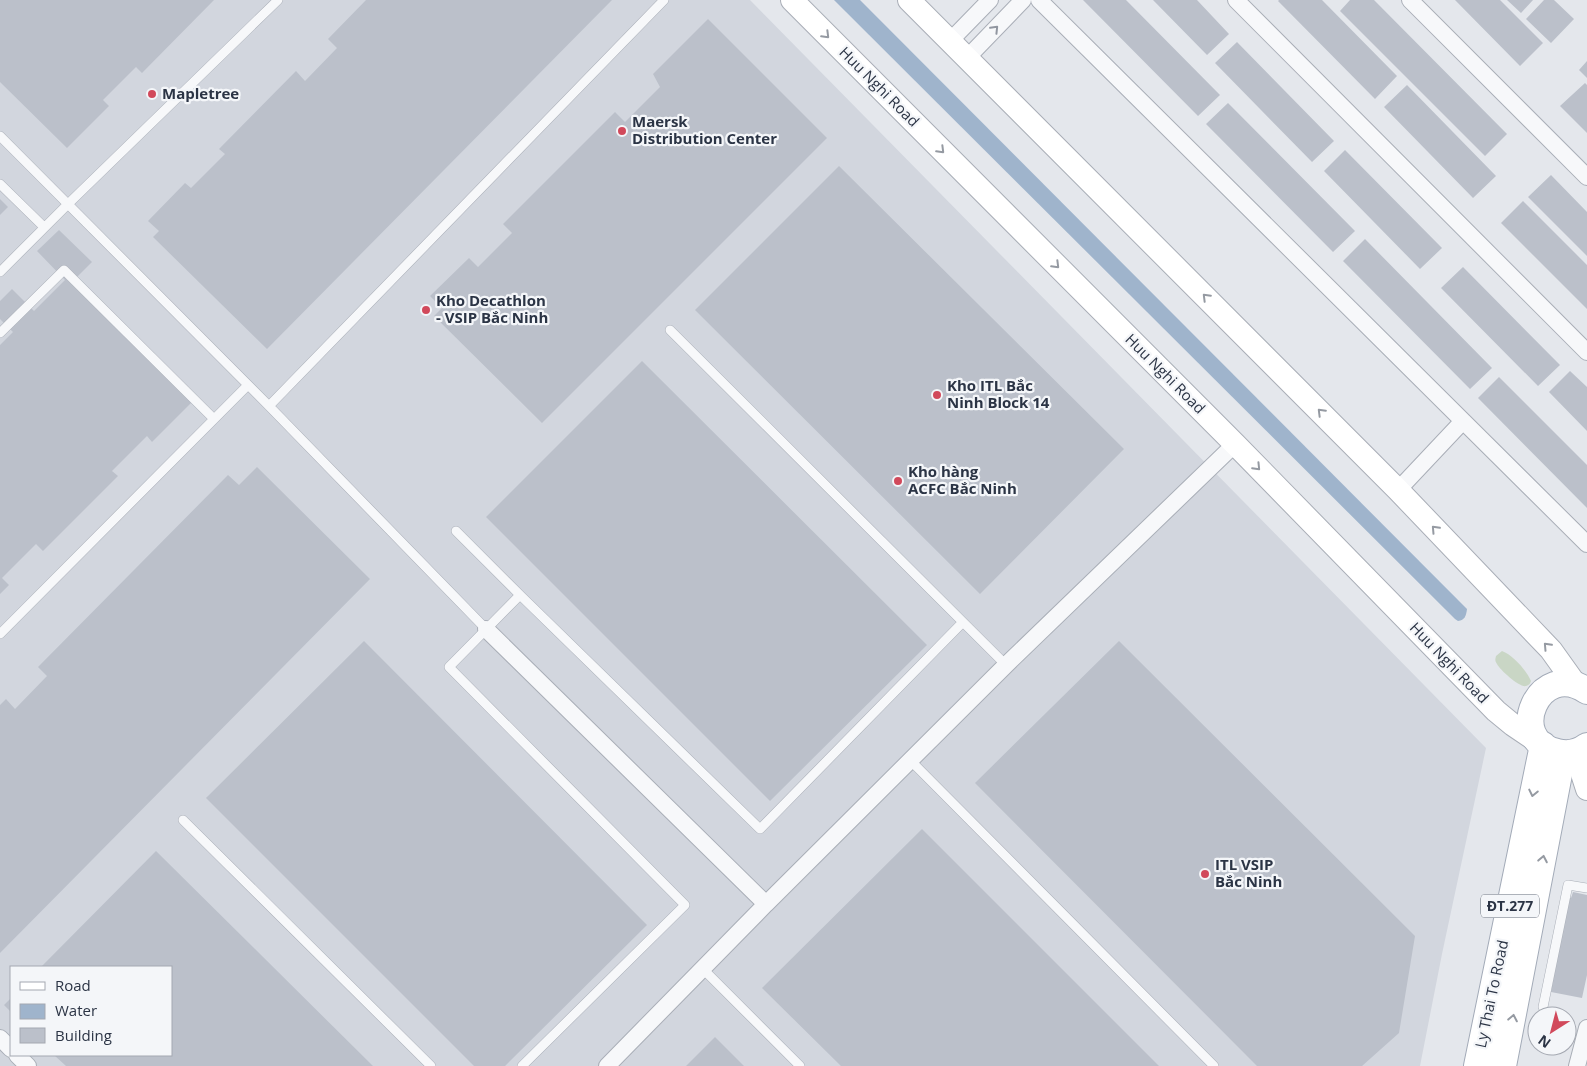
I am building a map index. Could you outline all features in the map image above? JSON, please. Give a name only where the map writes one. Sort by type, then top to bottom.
[{"type":"main road","name":"Huu Nghi Road","points":[[792,0],[1234,444],[1496,711],[1520,730],[1562,748]]},
{"type":"main road","points":[[909,0],[1398,490],[1583,682]]},
{"type":"main road","points":[[1583,682],[1550,686],[1544,690],[1532,706],[1530,719],[1533,733],[1562,748],[1587,789]]},
{"type":"main road","name":"Ly Thai To Road","points":[[1477,1066],[1562,748]]},
{"type":"main road","name":"Ly Thai To Road","points":[[1503,1066],[1562,748]]},
{"type":"street","points":[[950,41],[990,0]]},
{"type":"street","points":[[968,57],[1023,0]]},
{"type":"street","points":[[1039,0],[1587,544]]},
{"type":"street","points":[[1236,0],[1587,352]]},
{"type":"street","points":[[1410,0],[1587,176]]},
{"type":"street","points":[[1398,490],[1464,421]]},
{"type":"street","points":[[607,1066],[766,904],[1006,665],[1234,444]]},
{"type":"street","points":[[486,629],[766,904]]},
{"type":"street","points":[[1578,1066],[1587,1028]]},
{"type":"street","points":[[0,1038],[10,1048]]},
{"type":"street","points":[[18,1056],[28,1066]]},
{"type":"lane","points":[[0,272],[278,0]]},
{"type":"lane","points":[[269,406],[664,0]]},
{"type":"lane","points":[[0,136],[269,406],[486,629]]},
{"type":"lane","points":[[0,184],[44,227]]},
{"type":"lane","points":[[0,333],[64,270],[214,419]]},
{"type":"lane","points":[[670,330],[1006,665]]},
{"type":"lane","points":[[0,634],[248,385]]},
{"type":"lane","points":[[456,531],[760,829],[963,622]]},
{"type":"lane","points":[[520,595],[449,667],[685,905],[522,1066]]},
{"type":"lane","points":[[911,761],[1214,1066]]},
{"type":"lane","points":[[183,820],[431,1066]]},
{"type":"lane","points":[[1543,1006],[1568,885],[1587,888]]},
{"type":"lane","points":[[703,969],[800,1066]]},
{"type":"shaded area","points":[[0,0],[750,0],[1486,748],[1420,1066],[0,1066]]},
{"type":"green space","points":[[1502,651],[1515,659],[1523,668],[1531,681],[1529,685],[1523,686],[1519,684],[1499,667],[1496,656]]},
{"type":"water","points":[[834,0],[860,0],[1467,609],[1464,619],[1458,621],[1455,619]]},
{"type":"building","points":[[0,0],[214,0],[142,73],[136,67],[103,100],[109,106],[67,148],[0,82]]},
{"type":"building","points":[[366,0],[612,0],[267,349],[153,237],[159,231],[148,221],[185,183],[191,188],[225,154],[219,149],[296,71],[305,81],[337,48],[328,39]]},
{"type":"building","points":[[1083,0],[1126,0],[1220,95],[1198,116]]},
{"type":"building","points":[[1153,0],[1197,0],[1229,34],[1207,55]]},
{"type":"building","points":[[1279,0],[1322,0],[1397,76],[1375,99]]},
{"type":"building","points":[[1350,0],[1374,0],[1507,134],[1485,156],[1340,11]]},
{"type":"building","points":[[1455,0],[1500,0],[1543,43],[1520,66]]},
{"type":"building","points":[[1507,0],[1533,0],[1521,13]]},
{"type":"building","points":[[1544,0],[1554,0],[1574,19],[1551,43],[1526,19]]},
{"type":"building","points":[[708,19],[827,138],[542,423],[434,316],[442,308],[430,296],[469,258],[478,267],[512,233],[503,224],[615,112],[625,122],[660,87],[653,74]]},
{"type":"building","points":[[1237,42],[1334,141],[1312,162],[1215,63]]},
{"type":"building","points":[[1587,61],[1587,78],[1579,70]]},
{"type":"building","points":[[1585,83],[1587,85],[1587,133],[1560,106]]},
{"type":"building","points":[[1407,85],[1496,176],[1473,198],[1384,107]]},
{"type":"building","points":[[1228,103],[1355,231],[1333,252],[1206,124]]},
{"type":"building","points":[[1345,150],[1442,248],[1420,269],[1324,171]]},
{"type":"building","points":[[839,166],[1124,449],[980,594],[695,310]]},
{"type":"building","points":[[1551,175],[1587,212],[1587,256],[1528,197]]},
{"type":"building","points":[[0,199],[8,207],[0,215]]},
{"type":"building","points":[[1523,201],[1587,265],[1587,309],[1501,223]]},
{"type":"building","points":[[59,230],[92,262],[72,282],[192,402],[152,442],[147,436],[112,471],[118,476],[43,551],[36,544],[2,578],[9,585],[0,594],[0,345],[13,332],[0,319],[0,301],[12,289],[34,311],[65,280],[37,251]]},
{"type":"building","points":[[1365,239],[1492,368],[1470,389],[1343,261]]},
{"type":"building","points":[[1463,267],[1560,365],[1538,386],[1441,288]]},
{"type":"building","points":[[642,361],[927,645],[770,801],[486,517]]},
{"type":"building","points":[[1570,371],[1587,387],[1587,431],[1549,392]]},
{"type":"building","points":[[1499,377],[1587,465],[1587,508],[1478,398]]},
{"type":"building","points":[[257,467],[370,579],[0,953],[0,705],[6,699],[15,709],[47,676],[38,667],[228,475],[239,485]]},
{"type":"building","points":[[364,641],[647,925],[505,1066],[474,1066],[206,798]]},
{"type":"building","points":[[1119,641],[1415,936],[1399,1033],[1362,1066],[1257,1066],[975,783]]},
{"type":"building","points":[[922,829],[1159,1066],[841,1066],[762,988]]},
{"type":"building","points":[[156,851],[373,1066],[66,1066],[55,1056],[172,1056],[172,966],[42,966]]},
{"type":"building","points":[[1573,892],[1587,895],[1587,975],[1582,998],[1551,992],[1568,897],[1571,898]]},
{"type":"building","points":[[10,999],[10,1011],[4,1005]]},
{"type":"building","points":[[715,1037],[744,1066],[686,1066]]},
{"type":"place","name":"Mapletree","points":[[152,94]]},
{"type":"place","name":"Maersk Distribution Center","points":[[622,131]]},
{"type":"place","name":"Kho Decathlon - VSIP Bắc Ninh","points":[[426,310]]},
{"type":"place","name":"Kho ITL Bắc Ninh Block 14","points":[[937,395]]},
{"type":"place","name":"Kho hàng ACFC Bắc Ninh","points":[[898,481]]},
{"type":"place","name":"ITL VSIP Bắc Ninh","points":[[1205,874]]}]
